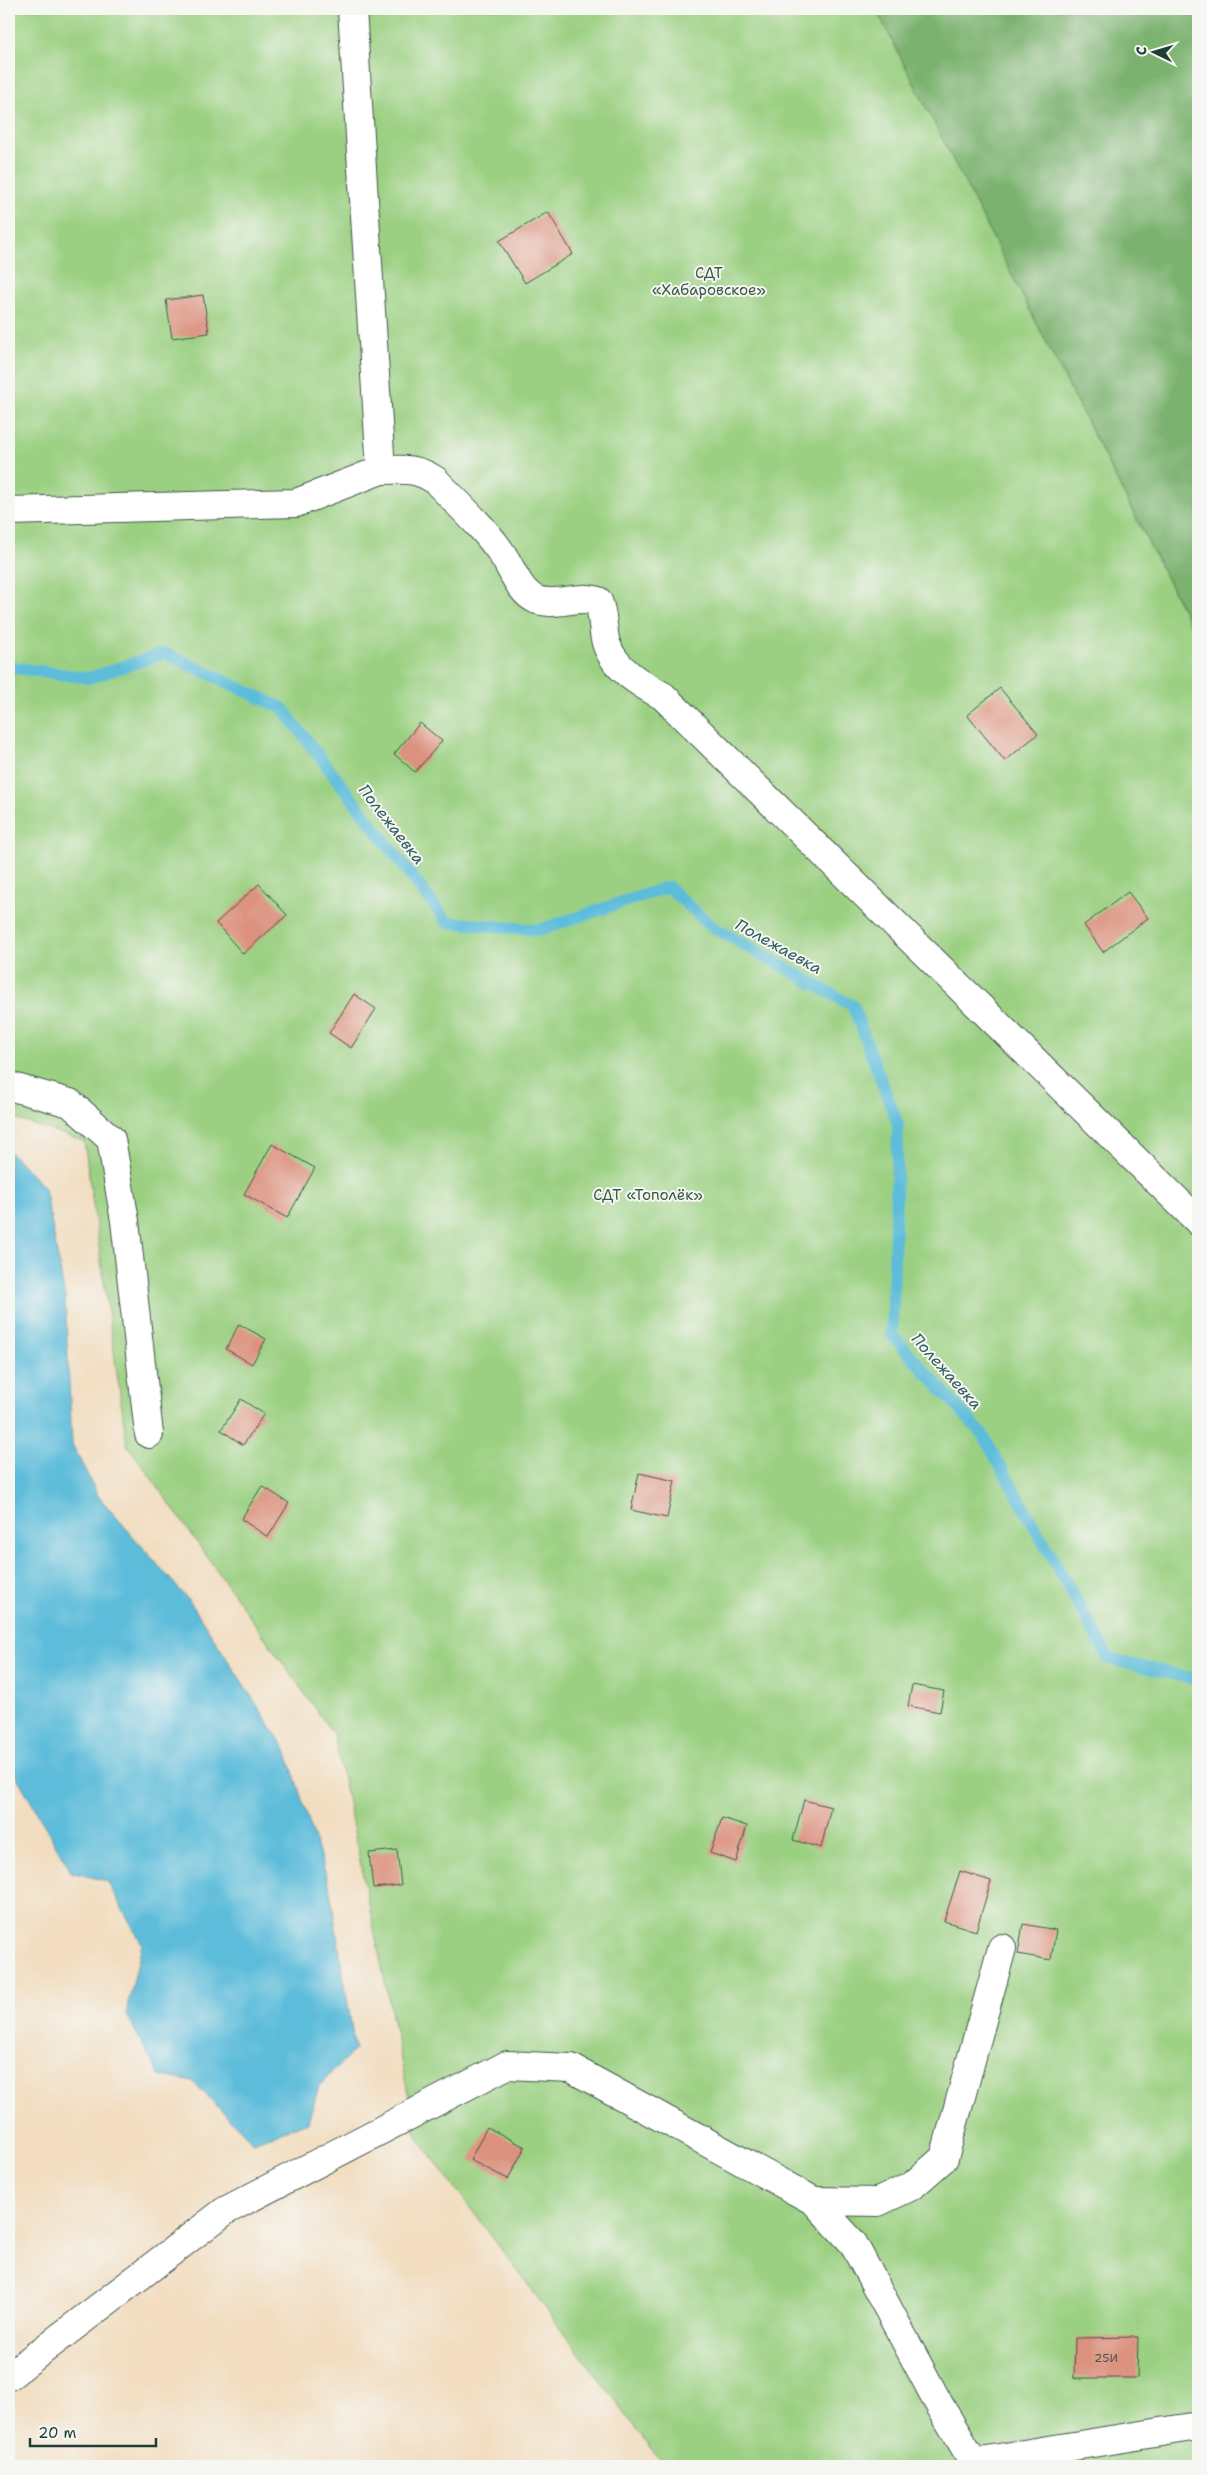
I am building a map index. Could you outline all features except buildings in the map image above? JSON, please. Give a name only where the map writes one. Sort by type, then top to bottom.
[{"type":"lane","points":[[352,9],[381,470]]},
{"type":"lane","points":[[9,511],[296,503],[381,470],[412,469],[422,472],[435,480],[498,548],[523,589],[535,599],[552,603],[590,598],[598,601],[603,613],[606,644],[621,666],[638,682],[663,696],[1198,1221]]},
{"type":"lane","points":[[9,1086],[70,1103],[111,1140],[125,1221],[149,1434]]},
{"type":"lane","points":[[814,2201],[878,2202],[912,2186],[944,2158],[1002,1948]]},
{"type":"lane","points":[[9,2376],[225,2211],[507,2065],[571,2068],[814,2201],[853,2243],[940,2406],[975,2464],[1198,2426]]},
{"type":"green space","name":"СДТ «Тополёк»","points":[[9,9],[876,9],[1198,640],[1198,2466],[664,2466],[417,2137],[334,1735],[127,1444],[84,1141],[9,1117]]},
{"type":"green space","points":[[876,9],[1198,9],[1198,640],[1186,615]]},
{"type":"water","points":[[9,1151],[45,1188],[65,1297],[72,1444],[98,1496],[191,1603],[286,1750],[329,1884],[355,2049],[319,2086],[308,2122],[253,2142],[193,2082],[159,2075],[126,2014],[142,1944],[107,1881],[71,1872],[9,1763]]},
{"type":"waterway","name":"Полежаевка","points":[[9,667],[89,678],[165,653],[282,708],[447,922],[539,930],[668,887],[711,926],[853,1006],[898,1125],[892,1335],[983,1435],[1109,1659],[1198,1680]]},
{"type":"park label","name":"СДТ «Хабаровское»","points":[[709,282]]}]
